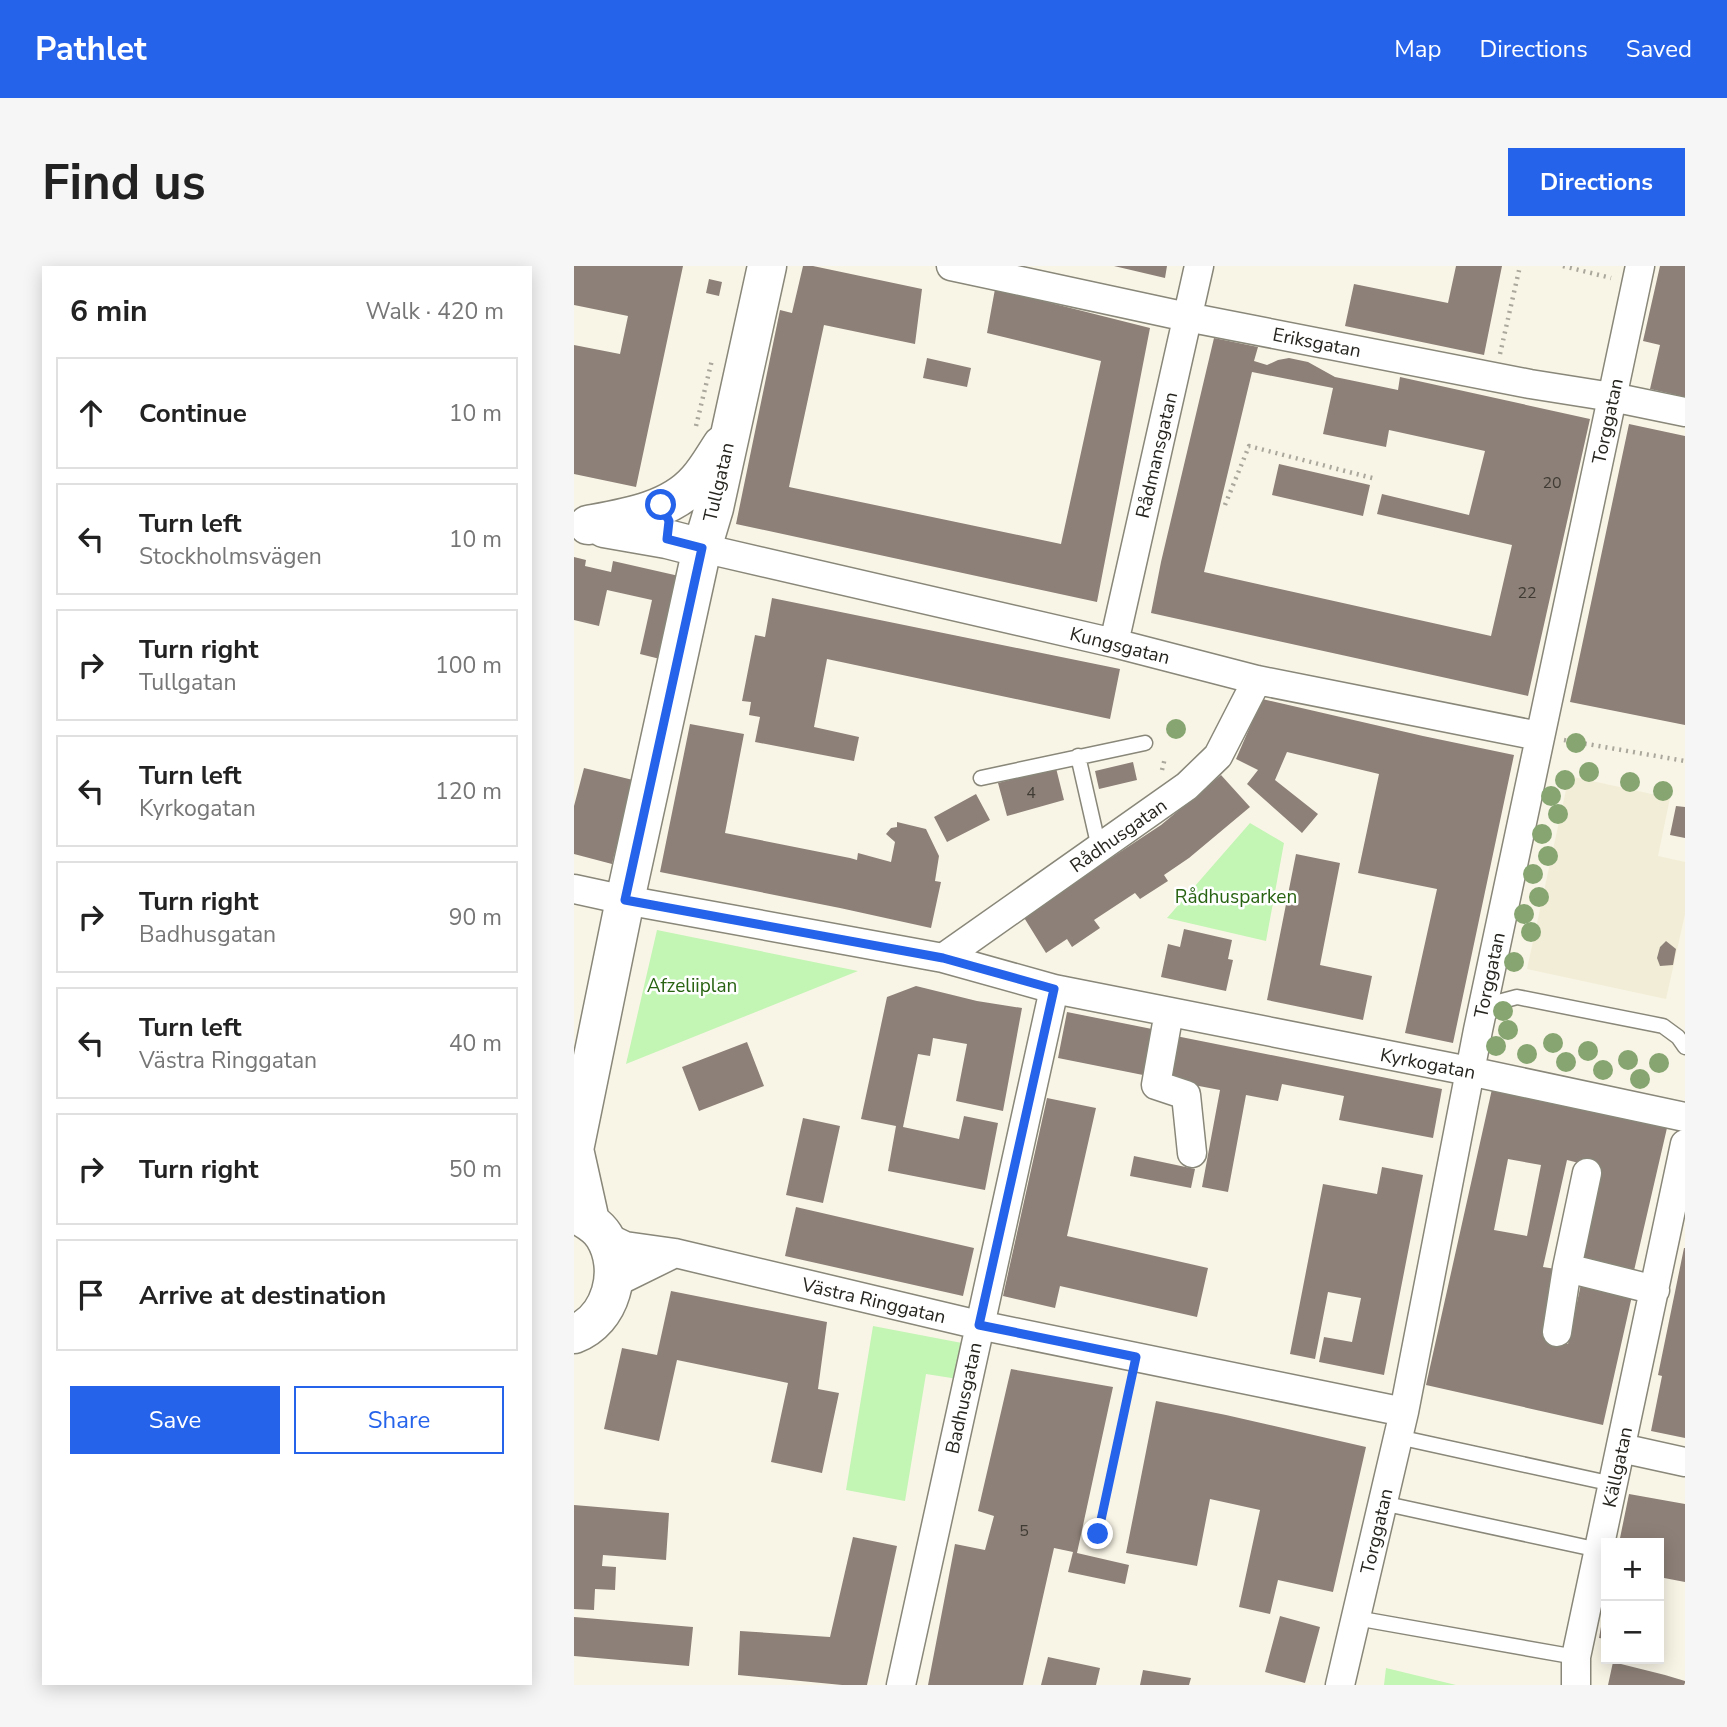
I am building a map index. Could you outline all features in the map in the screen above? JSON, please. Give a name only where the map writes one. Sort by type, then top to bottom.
[{"type":"street","name":"Tullgatan","points":[[614,1283],[613,1258],[589,1224],[574,1150],[625,900],[702,548],[714,508],[711,435],[767,266]]},
{"type":"street","name":"Eriksgatan","points":[[951,266],[1187,317],[1685,412]]},
{"type":"street","name":"Rådmansgatan","points":[[1114,643],[1199,266]]},
{"type":"street","name":"Torggatan","points":[[1340,1685],[1401,1424],[1469,1071],[1638,275]]},
{"type":"street","points":[[581,524],[632,517],[684,493],[698,481],[711,435]]},
{"type":"street","points":[[581,524],[702,548]]},
{"type":"street","name":"Kungsgatan","points":[[702,548],[1114,643],[1258,680],[1539,736]]},
{"type":"street","name":"Rådhusgatan","points":[[943,958],[1187,786],[1218,756],[1258,680]]},
{"type":"street","name":"Kyrkogatan","points":[[574,889],[943,958],[1054,989],[1469,1071],[1685,1117]]},
{"type":"street","name":"Badhusgatan","points":[[901,1685],[1054,989]]},
{"type":"street","points":[[1170,1012],[1156,1085],[1186,1095],[1192,1153]]},
{"type":"street","name":"Källgatan","points":[[1576,1685],[1576,1657],[1685,1144]]},
{"type":"street","points":[[1557,1332],[1587,1173]]},
{"type":"street","name":"Västra Ringgatan","points":[[589,1224],[625,1246],[674,1253],[979,1325],[1136,1357],[1401,1424]]},
{"type":"street","points":[[574,1334],[582,1331],[600,1314],[607,1305],[614,1283],[674,1253]]},
{"type":"street","points":[[1567,1268],[1655,1290]]},
{"type":"street","points":[[1621,1448],[1685,1462]]},
{"type":"lane","points":[[981,778],[1145,743]]},
{"type":"lane","points":[[1078,756],[1099,848]]},
{"type":"lane","points":[[1478,1030],[1488,1014],[1502,1001],[1517,997],[1664,1026],[1685,1046]]},
{"type":"lane","points":[[1401,1424],[1614,1484]]},
{"type":"lane","points":[[1382,1503],[1600,1550]]},
{"type":"lane","points":[[1356,1618],[1576,1657]]},
{"type":"path","points":[[1497,377],[1520,266]]},
{"type":"path","points":[[1563,266],[1638,275]]},
{"type":"path","points":[[711,435],[710,364],[715,353]]},
{"type":"path","points":[[1225,505],[1249,446],[1376,479]]},
{"type":"path","points":[[1539,736],[1685,761]]},
{"type":"path","points":[[1098,1534],[1136,1357]]},
{"type":"shaded area","points":[[1569,776],[1670,798],[1658,856],[1685,862],[1685,914],[1666,999],[1527,969]]},
{"type":"green space","name":"Rådhusparken","points":[[1250,823],[1284,843],[1266,941],[1167,918]]},
{"type":"green space","name":"Afzeliiplan","points":[[657,930],[858,971],[626,1064]]},
{"type":"green space","points":[[873,1326],[962,1343],[958,1379],[926,1374],[905,1501],[846,1490]]},
{"type":"green space","points":[[1386,1668],[1456,1685],[1384,1685]]},
{"type":"building","points":[[574,266],[683,266],[636,487],[574,474],[574,345],[620,354],[628,316],[574,305]]},
{"type":"building","points":[[803,266],[922,289],[915,344],[824,325],[789,487],[1061,544],[1101,361],[987,333],[995,289],[1150,328],[1097,602],[736,524],[780,310],[792,313]]},
{"type":"building","points":[[1114,266],[1167,266],[1165,278]]},
{"type":"building","points":[[1456,266],[1502,266],[1484,355],[1345,326],[1354,284],[1448,303]]},
{"type":"building","points":[[1660,266],[1685,266],[1685,397],[1650,389],[1660,345],[1643,341]]},
{"type":"building","points":[[709,279],[722,282],[719,296],[706,293]]},
{"type":"building","points":[[1214,338],[1258,347],[1254,361],[1267,365],[1289,358],[1308,362],[1335,377],[1398,390],[1400,377],[1590,419],[1528,696],[1151,613]],"holes":[[[1252,372],[1333,388],[1323,434],[1386,447],[1389,430],[1485,451],[1469,515],[1382,494],[1377,514],[1512,545],[1491,636],[1204,572]]]},
{"type":"building","points":[[927,358],[971,368],[967,387],[923,378]]},
{"type":"building","points":[[1629,424],[1685,436],[1685,725],[1570,702]]},
{"type":"building","points":[[1279,464],[1370,485],[1363,516],[1272,495]]},
{"type":"building","points":[[574,557],[586,560],[585,566],[611,572],[613,561],[679,576],[660,659],[640,654],[652,600],[607,590],[599,626],[574,620]]},
{"type":"building","points":[[772,598],[1120,669],[1110,719],[827,659],[814,727],[859,737],[854,761],[755,742],[760,717],[749,715],[751,702],[742,701],[755,635],[765,637]]},
{"type":"building","points":[[1262,699],[1514,755],[1453,1043],[1405,1033],[1437,889],[1358,873],[1379,774],[1287,752],[1275,780],[1318,814],[1302,833],[1247,784],[1258,770],[1236,759]]},
{"type":"building","points":[[690,724],[744,734],[725,833],[857,860],[858,853],[891,862],[895,842],[886,834],[891,828],[897,827],[897,822],[926,829],[939,856],[935,881],[941,882],[931,928],[660,872]]},
{"type":"building","points":[[1133,762],[1137,780],[1099,789],[1095,771]]},
{"type":"building","points":[[584,768],[633,780],[612,864],[574,854],[574,806]]},
{"type":"building","points":[[1056,768],[1064,800],[1007,816],[998,783]]},
{"type":"building","points":[[1221,775],[1250,807],[1189,858],[1164,875],[1168,881],[1140,899],[1135,893],[1094,920],[1100,928],[1072,947],[1067,939],[1046,953],[1023,916],[1161,825]]},
{"type":"building","points":[[976,794],[990,820],[947,842],[934,817]]},
{"type":"building","points":[[1676,806],[1685,807],[1685,838],[1670,835]]},
{"type":"building","points":[[1296,854],[1340,863],[1320,965],[1372,976],[1363,1020],[1267,1000]]},
{"type":"building","points":[[1184,929],[1232,940],[1228,959],[1233,960],[1226,991],[1161,977],[1168,944],[1180,947]]},
{"type":"building","points":[[1666,941],[1676,949],[1673,965],[1660,966],[1657,958],[1660,947]]},
{"type":"building","points":[[916,986],[977,1001],[1022,1008],[1003,1111],[956,1101],[967,1044],[933,1038],[930,1056],[918,1054],[903,1127],[959,1139],[964,1116],[998,1123],[985,1190],[888,1171],[896,1126],[861,1119],[887,997]]},
{"type":"building","points":[[1067,1012],[1162,1031],[1153,1077],[1058,1058]]},
{"type":"building","points":[[1171,1035],[1442,1089],[1433,1138],[1339,1120],[1344,1096],[1282,1084],[1278,1101],[1246,1095],[1228,1192],[1202,1187],[1220,1090],[1162,1079]]},
{"type":"building","points":[[747,1042],[764,1086],[699,1111],[682,1067]]},
{"type":"building","points":[[1492,1089],[1667,1128],[1633,1275],[1574,1262],[1599,1168],[1567,1160],[1543,1267],[1562,1270],[1550,1339],[1568,1344],[1581,1284],[1632,1296],[1603,1425],[1426,1385]],"holes":[[[1508,1159],[1541,1165],[1527,1236],[1494,1230]]]},
{"type":"building","points":[[1047,1098],[1096,1108],[1067,1236],[1208,1268],[1197,1317],[1060,1286],[1055,1308],[1003,1296]]},
{"type":"building","points":[[803,1118],[840,1126],[823,1203],[786,1195]]},
{"type":"building","points":[[1134,1156],[1195,1169],[1191,1188],[1130,1176]]},
{"type":"building","points":[[1382,1167],[1423,1175],[1384,1375],[1319,1362],[1324,1337],[1352,1342],[1361,1298],[1328,1292],[1315,1359],[1290,1354],[1323,1184],[1377,1194]]},
{"type":"building","points":[[796,1207],[974,1248],[963,1296],[785,1256]]},
{"type":"building","points":[[1684,1248],[1685,1438],[1651,1431],[1662,1376],[1658,1375]]},
{"type":"building","points":[[671,1291],[827,1322],[818,1389],[839,1393],[822,1473],[771,1462],[788,1383],[677,1360],[659,1441],[604,1429],[622,1348],[657,1355]]},
{"type":"building","points":[[1011,1369],[1113,1387],[1077,1553],[1129,1565],[1125,1584],[1068,1572],[1073,1552],[1054,1548],[1023,1685],[928,1685],[955,1544],[985,1550],[994,1516],[978,1511]]},
{"type":"building","points":[[1156,1401],[1366,1447],[1333,1592],[1278,1580],[1270,1614],[1239,1607],[1260,1510],[1210,1499],[1197,1566],[1126,1553]]},
{"type":"building","points":[[1629,1494],[1685,1504],[1685,1582],[1664,1578],[1664,1538],[1620,1538]]},
{"type":"building","points":[[574,1505],[669,1513],[666,1560],[603,1555],[602,1566],[616,1567],[615,1590],[595,1589],[594,1610],[574,1609]]},
{"type":"building","points":[[853,1537],[897,1546],[867,1685],[738,1675],[740,1631],[830,1637]]},
{"type":"building","points":[[1280,1616],[1320,1627],[1305,1683],[1265,1672]]},
{"type":"building","points":[[574,1617],[693,1627],[689,1666],[574,1656]]},
{"type":"building","points":[[1048,1657],[1100,1668],[1096,1685],[1041,1685]]},
{"type":"building","points":[[1613,1664],[1685,1681],[1684,1685],[1608,1685]]},
{"type":"building","points":[[1143,1670],[1191,1678],[1189,1685],[1140,1685]]},
{"type":"route","points":[[661,505],[669,521],[667,539],[702,548],[625,900],[943,958],[1054,989],[979,1325],[1136,1357],[1098,1534]]}]
